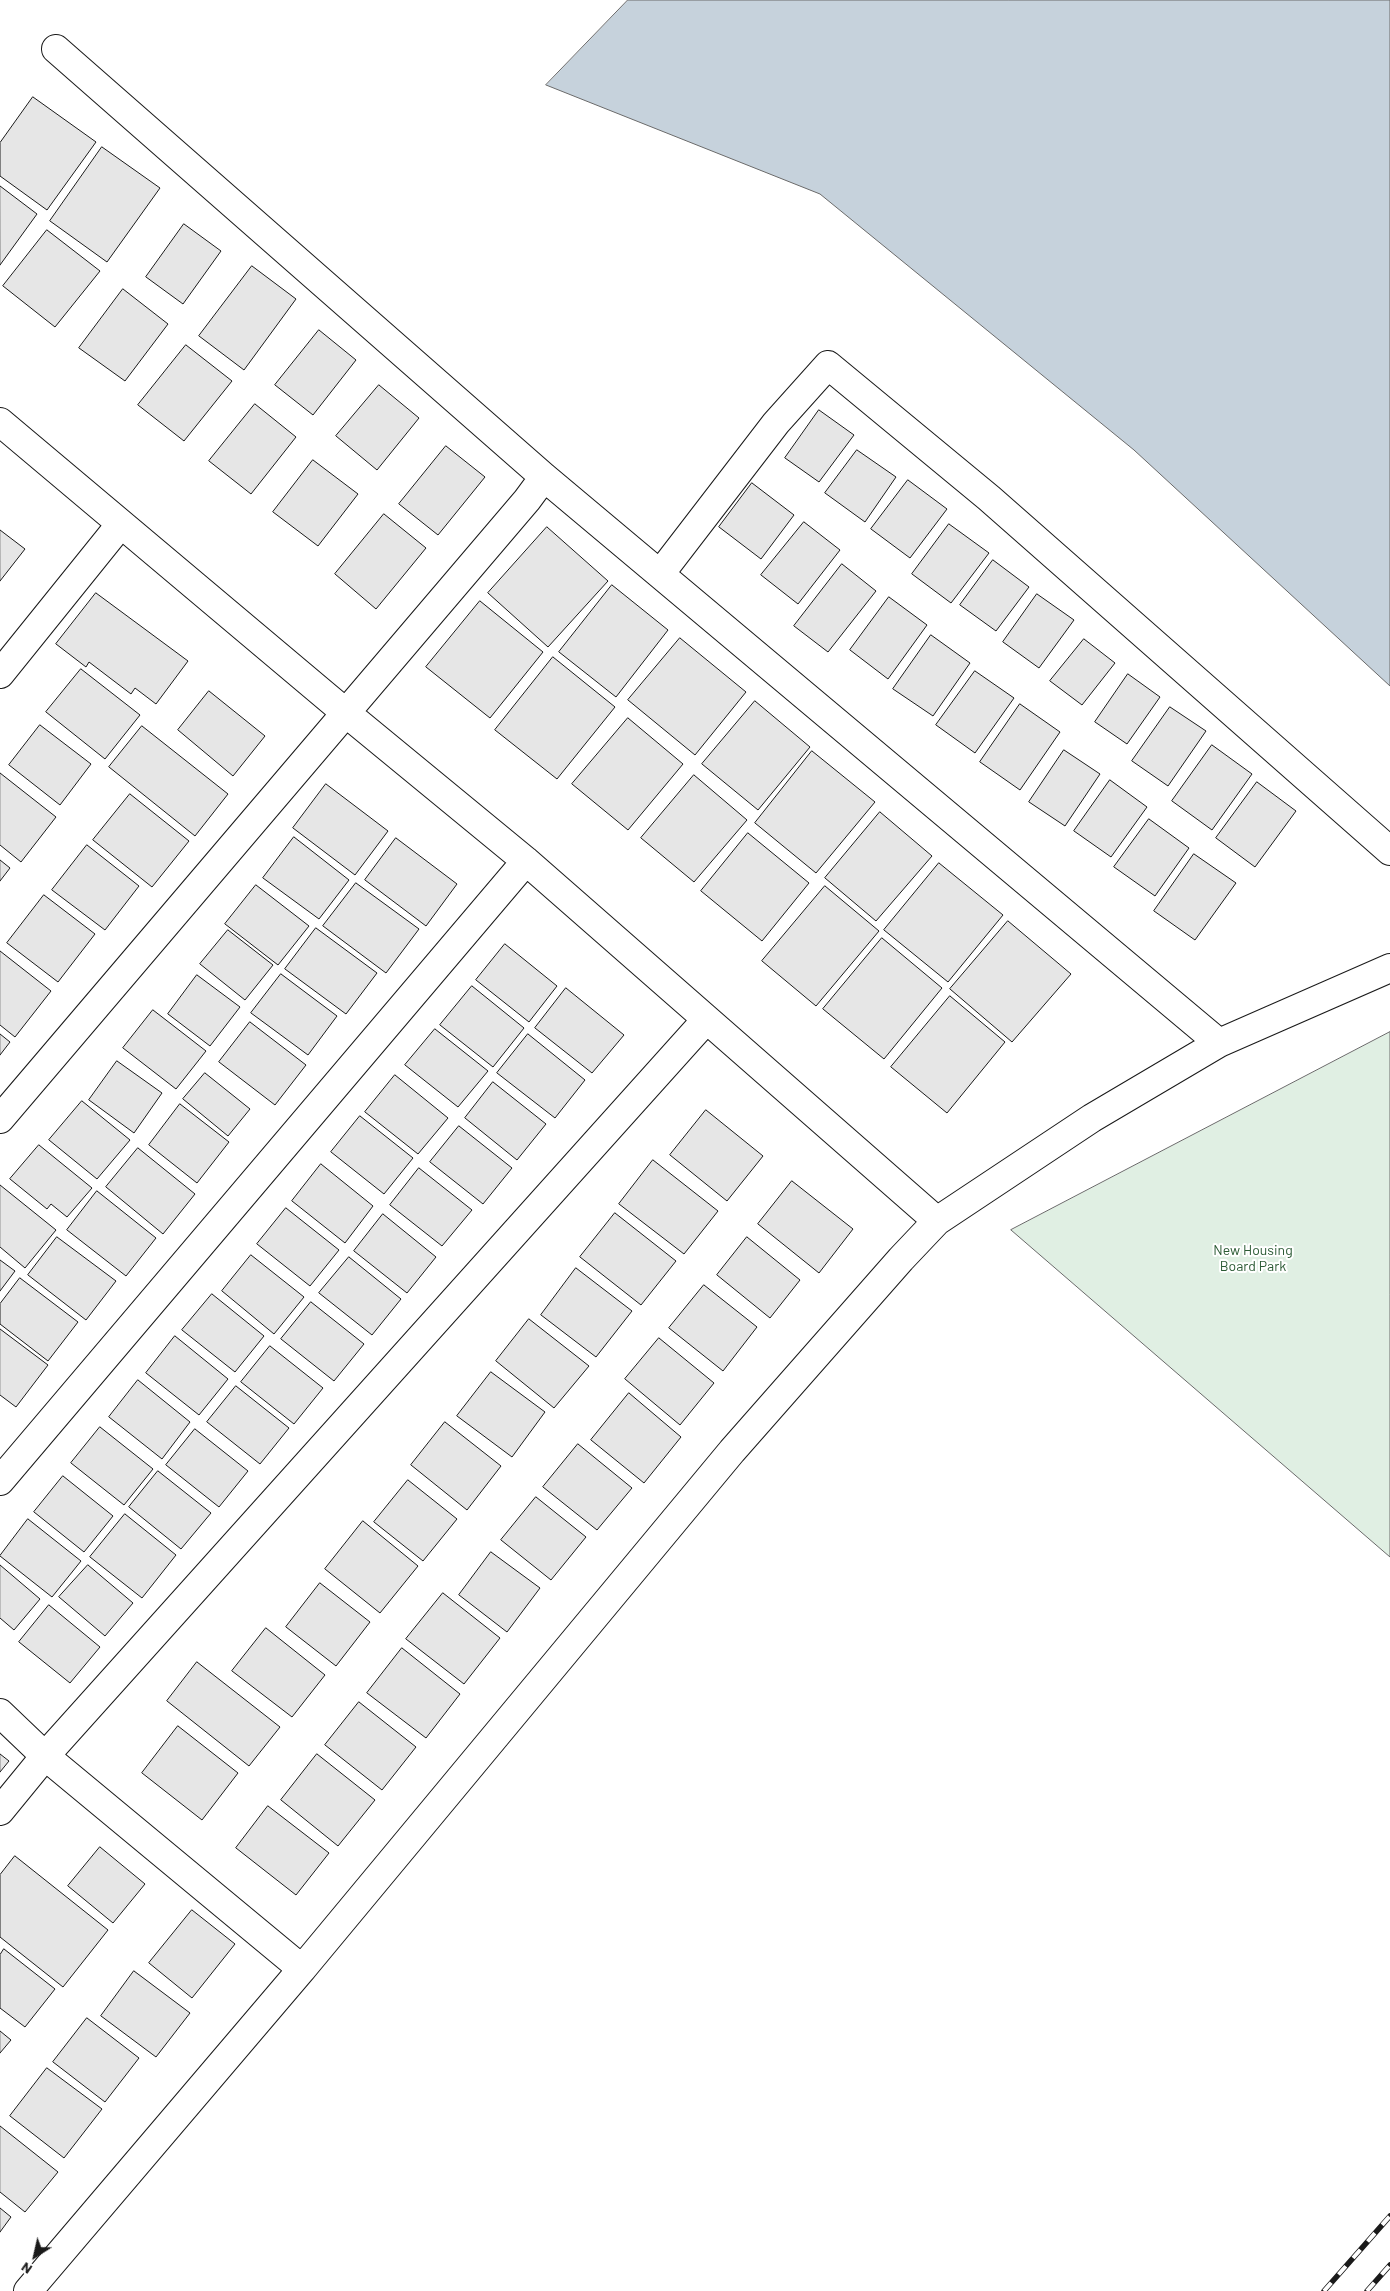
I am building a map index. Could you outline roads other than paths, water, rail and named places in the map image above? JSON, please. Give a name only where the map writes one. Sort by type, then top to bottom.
[{"type":"street","points":[[56,49],[544,477],[1219,1043]]},
{"type":"street","points":[[660,574],[776,423],[828,366],[989,498],[1390,851]]},
{"type":"street","points":[[0,422],[120,525],[526,861],[937,1221]]},
{"type":"street","points":[[0,1119],[527,500],[544,477]]},
{"type":"street","points":[[0,674],[120,525]]},
{"type":"street","points":[[0,1481],[526,861]]},
{"type":"street","points":[[28,2291],[302,1969],[732,1451],[900,1259],[937,1221],[1092,1118],[1219,1043],[1390,968]]},
{"type":"street","points":[[0,1811],[45,1756],[706,1020]]},
{"type":"street","points":[[0,1713],[45,1756],[302,1969]]},
{"type":"railway","points":[[1324,2291],[1390,2216]]},
{"type":"railway","points":[[1367,2291],[1390,2265]]},
{"type":"park label","name":"New Housing Board Park","points":[[1253,1258]]}]
